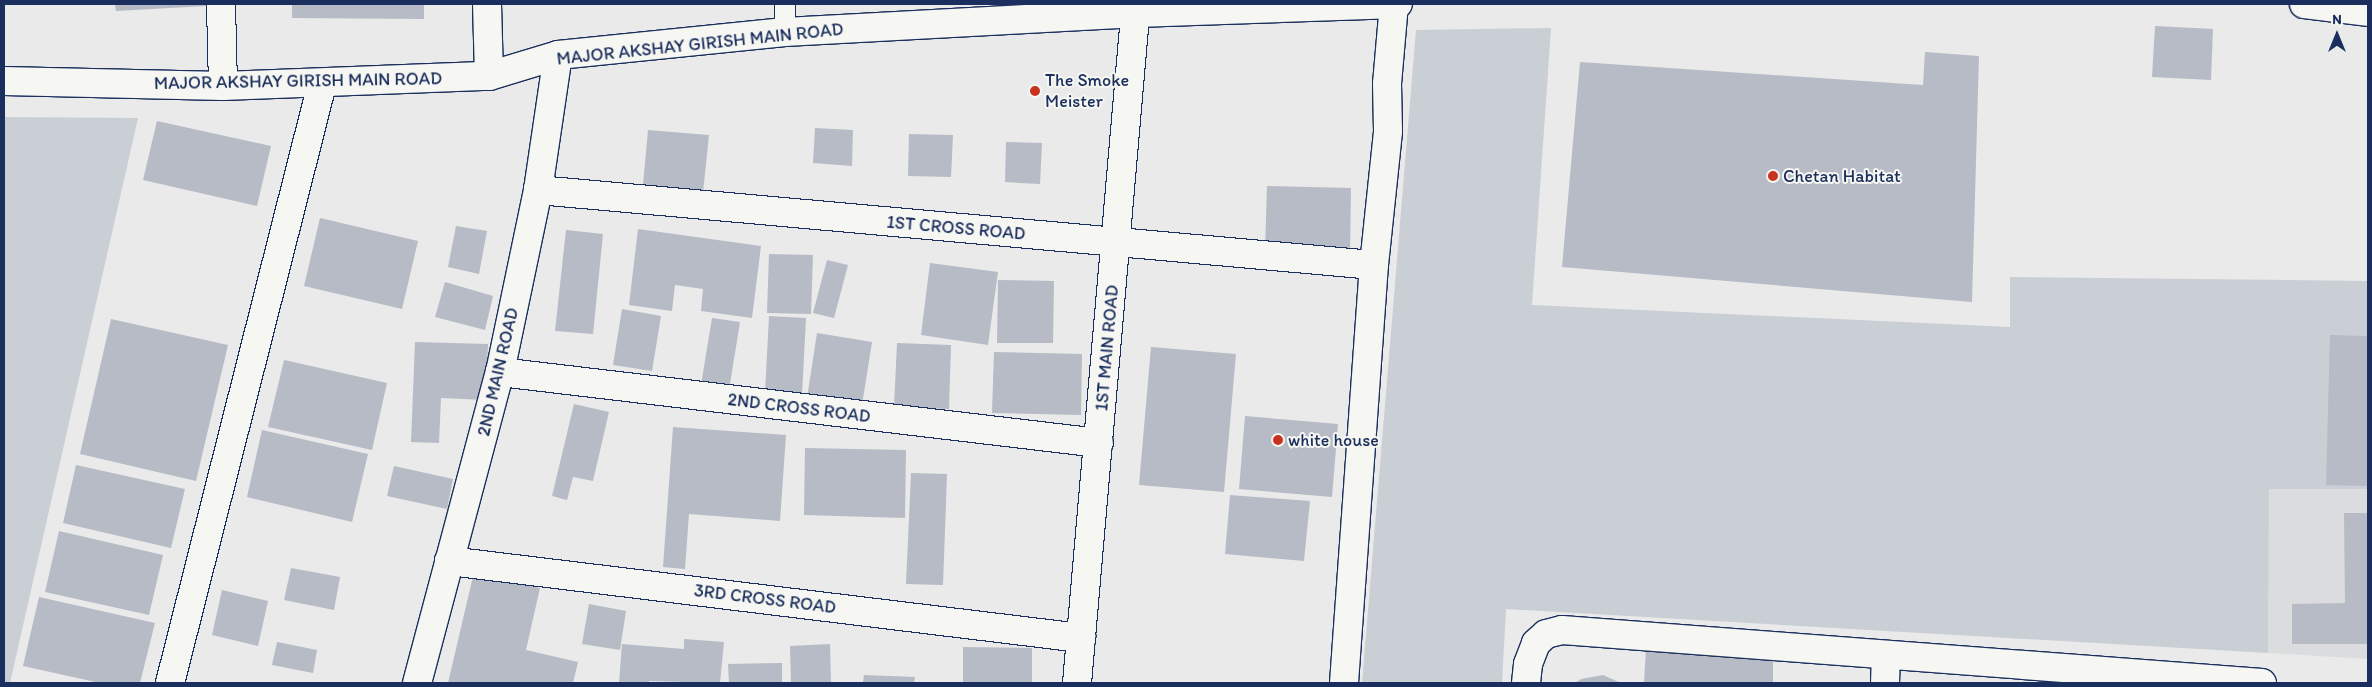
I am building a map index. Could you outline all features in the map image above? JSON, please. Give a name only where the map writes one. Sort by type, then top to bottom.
[{"type":"street","points":[[221,4],[223,86]]},
{"type":"street","points":[[487,4],[489,76]]},
{"type":"street","points":[[1344,683],[1374,266],[1388,131],[1387,84],[1394,4]]},
{"type":"street","name":"MAJOR AKSHAY GIRISH MAIN ROAD","points":[[4,81],[223,86],[322,84],[489,76],[558,55],[785,32],[1137,8],[1398,4]]},
{"type":"street","points":[[2304,4],[2368,12]]},
{"type":"street","name":"1ST MAIN ROAD","points":[[1077,683],[1137,8]]},
{"type":"street","name":"2ND MAIN ROAD","points":[[417,683],[500,372],[538,190],[558,55]]},
{"type":"street","points":[[170,683],[322,84]]},
{"type":"street","name":"1ST CROSS ROAD","points":[[538,190],[1374,266]]},
{"type":"street","name":"2ND CROSS ROAD","points":[[500,372],[1098,443]]},
{"type":"street","name":"3RD CROSS ROAD","points":[[449,561],[1082,638]]},
{"type":"street","points":[[1526,683],[1528,664],[1536,643],[1546,634],[1562,630],[1886,655],[2012,674],[2262,683]]},
{"type":"street","points":[[1885,683],[1886,655]]},
{"type":"lane","points":[[785,4],[785,32]]},
{"type":"shaded area","points":[[1551,28],[1532,305],[2010,327],[2010,277],[2368,281],[2368,489],[2269,489],[2268,653],[1506,609],[1502,683],[1362,683],[1416,30]]},
{"type":"shaded area","points":[[4,117],[138,118],[10,683],[4,683]]},
{"type":"shaded area","points":[[2269,489],[2368,489],[2368,659],[2268,653]]},
{"type":"building","points":[[115,4],[206,4],[206,6],[116,11]]},
{"type":"building","points":[[292,4],[424,4],[424,19],[292,18]]},
{"type":"building","points":[[2155,26],[2213,29],[2211,80],[2152,77]]},
{"type":"building","name":"Chetan Habitat","points":[[1925,52],[1979,56],[1972,302],[1562,267],[1580,62],[1923,85]]},
{"type":"building","points":[[157,121],[271,146],[257,206],[143,180]]},
{"type":"building","points":[[815,128],[853,130],[852,166],[813,163]]},
{"type":"building","points":[[648,130],[709,135],[702,202],[642,196]]},
{"type":"building","points":[[909,134],[953,135],[951,177],[908,176]]},
{"type":"building","points":[[1006,142],[1042,143],[1040,184],[1005,182]]},
{"type":"building","points":[[1267,186],[1351,188],[1350,254],[1265,252]]},
{"type":"building","points":[[320,218],[418,241],[402,309],[304,286]]},
{"type":"building","points":[[456,226],[487,231],[479,274],[448,267]]},
{"type":"building","points":[[638,229],[761,246],[752,318],[701,311],[703,289],[675,285],[672,311],[629,305]]},
{"type":"building","points":[[566,230],[603,234],[593,334],[555,331]]},
{"type":"building","points":[[769,254],[813,255],[811,314],[767,313]]},
{"type":"building","points":[[827,260],[848,265],[834,318],[813,313]]},
{"type":"building","points":[[930,263],[998,272],[988,345],[921,335]]},
{"type":"building","points":[[998,280],[1054,281],[1053,343],[997,343]]},
{"type":"building","points":[[445,282],[493,296],[485,330],[435,317]]},
{"type":"building","points":[[622,309],[661,316],[652,371],[613,365]]},
{"type":"building","points":[[769,316],[806,318],[802,395],[765,393]]},
{"type":"building","points":[[712,318],[740,322],[728,396],[700,391]]},
{"type":"building","points":[[111,319],[228,345],[196,481],[80,454]]},
{"type":"building","points":[[817,333],[872,342],[862,405],[807,398]]},
{"type":"building","points":[[2330,335],[2368,336],[2368,486],[2326,485]]},
{"type":"building","points":[[415,342],[488,344],[486,400],[441,398],[439,443],[411,442]]},
{"type":"building","points":[[897,343],[951,345],[949,409],[894,407]]},
{"type":"building","points":[[1151,347],[1236,354],[1224,492],[1139,485]]},
{"type":"building","points":[[994,352],[1082,354],[1081,415],[992,413]]},
{"type":"building","points":[[284,360],[387,383],[372,450],[268,427]]},
{"type":"building","points":[[574,404],[609,412],[593,481],[573,477],[567,500],[552,496]]},
{"type":"building","points":[[1245,416],[1338,424],[1332,497],[1239,489]]},
{"type":"building","points":[[673,427],[786,435],[780,521],[689,514],[685,569],[663,567]]},
{"type":"building","points":[[262,430],[368,454],[352,522],[247,497]]},
{"type":"building","points":[[805,448],[906,450],[905,518],[804,515]]},
{"type":"building","points":[[76,465],[185,489],[171,548],[63,523]]},
{"type":"building","points":[[394,466],[453,479],[447,509],[387,496]]},
{"type":"building","points":[[911,473],[947,474],[943,585],[906,584]]},
{"type":"building","points":[[1230,495],[1310,501],[1304,561],[1225,554]]},
{"type":"building","points":[[2344,513],[2368,513],[2368,644],[2292,644],[2292,604],[2345,603]]},
{"type":"building","points":[[59,531],[163,555],[149,615],[45,592]]},
{"type":"building","points":[[291,568],[340,577],[334,610],[284,600]]},
{"type":"building","points":[[474,572],[540,588],[526,650],[578,662],[573,683],[448,683]]},
{"type":"building","points":[[222,590],[268,601],[258,646],[212,635]]},
{"type":"building","points":[[39,597],[155,623],[140,683],[100,683],[23,666]]},
{"type":"building","points":[[589,604],[626,611],[620,650],[582,644]]},
{"type":"building","points":[[684,639],[724,642],[720,683],[649,681],[649,683],[619,683],[622,644],[684,649]]},
{"type":"building","points":[[277,642],[317,650],[313,673],[272,665]]},
{"type":"building","points":[[830,644],[831,683],[791,683],[790,646]]},
{"type":"building","points":[[963,647],[1032,648],[1032,683],[963,683]]},
{"type":"building","points":[[1646,649],[1773,656],[1773,683],[1644,683]]},
{"type":"building","points":[[782,663],[782,683],[729,683],[728,664]]},
{"type":"building","points":[[864,675],[915,677],[914,683],[863,683]]},
{"type":"building","points":[[1603,675],[1621,683],[1575,683],[1581,679]]},
{"type":"place","name":"The Smoke Meister","points":[[1035,91]]},
{"type":"place","name":"Chetan Habitat","points":[[1773,176]]},
{"type":"place","name":"white house","points":[[1278,440]]}]
